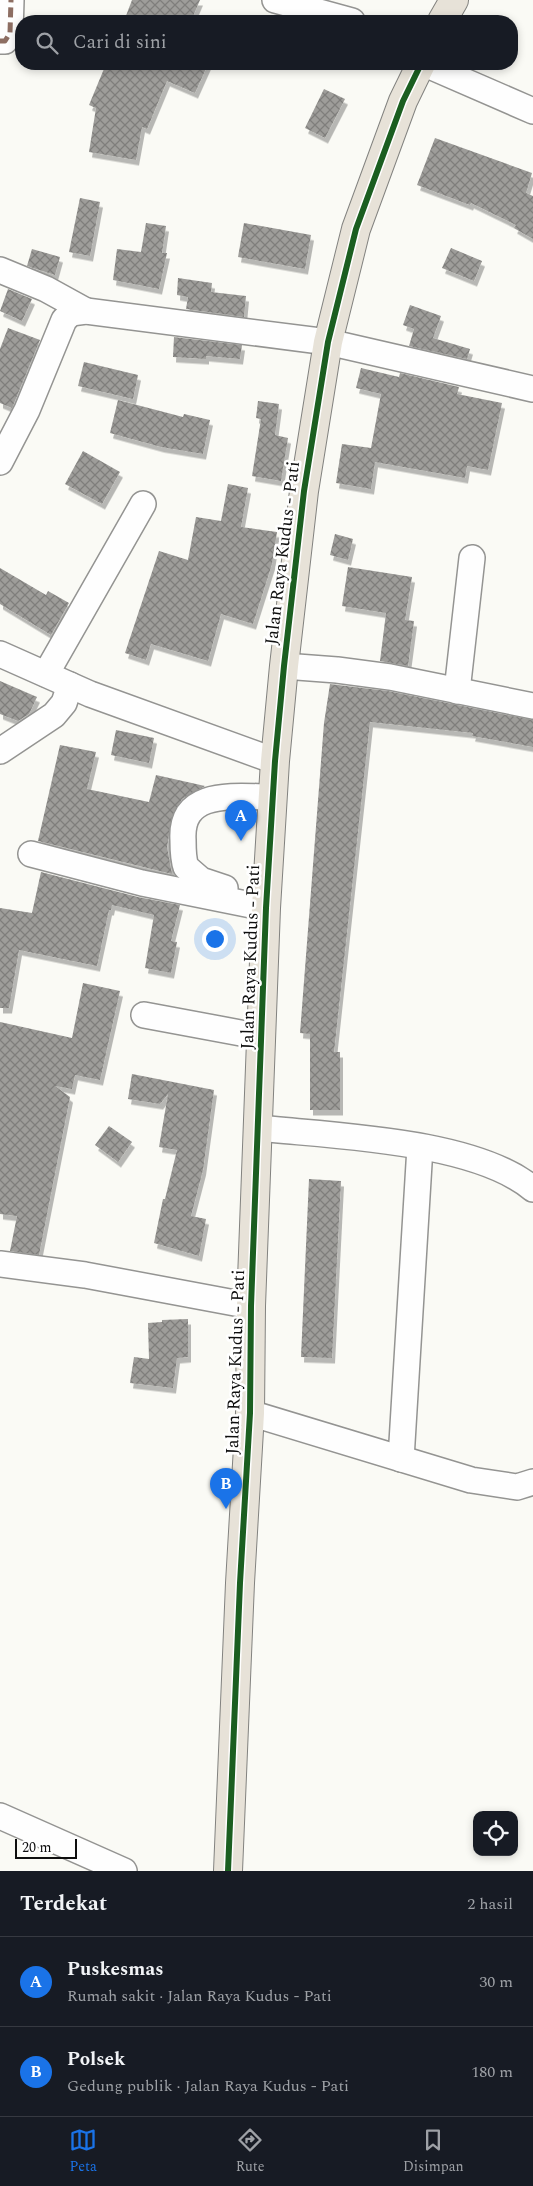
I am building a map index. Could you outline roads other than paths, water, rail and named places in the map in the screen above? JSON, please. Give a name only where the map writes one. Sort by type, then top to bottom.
[{"type":"highway","points":[[445,15],[454,0]]},
{"type":"highway","name":"Jalan Raya Kudus - Pati","points":[[228,1871],[239,1592],[250,1413],[251,1306],[267,902],[272,797],[284,666],[304,491],[328,342],[356,229],[403,102],[420,70]]},
{"type":"street","points":[[0,41],[5,41],[10,33],[11,0]]},
{"type":"street","points":[[275,0],[330,15]]},
{"type":"street","points":[[437,70],[533,111]]},
{"type":"street","points":[[0,270],[46,289],[86,311]]},
{"type":"street","points":[[0,462],[9,424],[64,320],[71,313],[86,311],[328,342],[533,390]]},
{"type":"street","points":[[46,674],[143,504]]},
{"type":"street","points":[[457,691],[472,558]]},
{"type":"street","points":[[0,654],[70,685],[275,761]]},
{"type":"street","points":[[284,666],[390,677],[533,706]]},
{"type":"street","points":[[0,752],[54,715],[64,703],[70,685]]},
{"type":"street","points":[[267,902],[194,876],[185,865],[182,830],[184,819],[190,810],[212,799],[225,796],[272,797]]},
{"type":"street","points":[[31,854],[142,884],[267,902]]},
{"type":"street","points":[[144,1015],[262,1037]]},
{"type":"street","points":[[258,1128],[420,1147],[467,1157],[498,1168],[524,1181],[533,1188]]},
{"type":"street","points":[[401,1459],[420,1147]]},
{"type":"street","points":[[0,1264],[85,1275],[251,1306]]},
{"type":"street","points":[[250,1413],[471,1480],[500,1486],[517,1487],[533,1482]]},
{"type":"street","points":[[0,1816],[124,1871]]},
{"type":"place","name":"Puskesmas","points":[[241,841]]},
{"type":"place","name":"Polsek","points":[[226,1509]]}]
